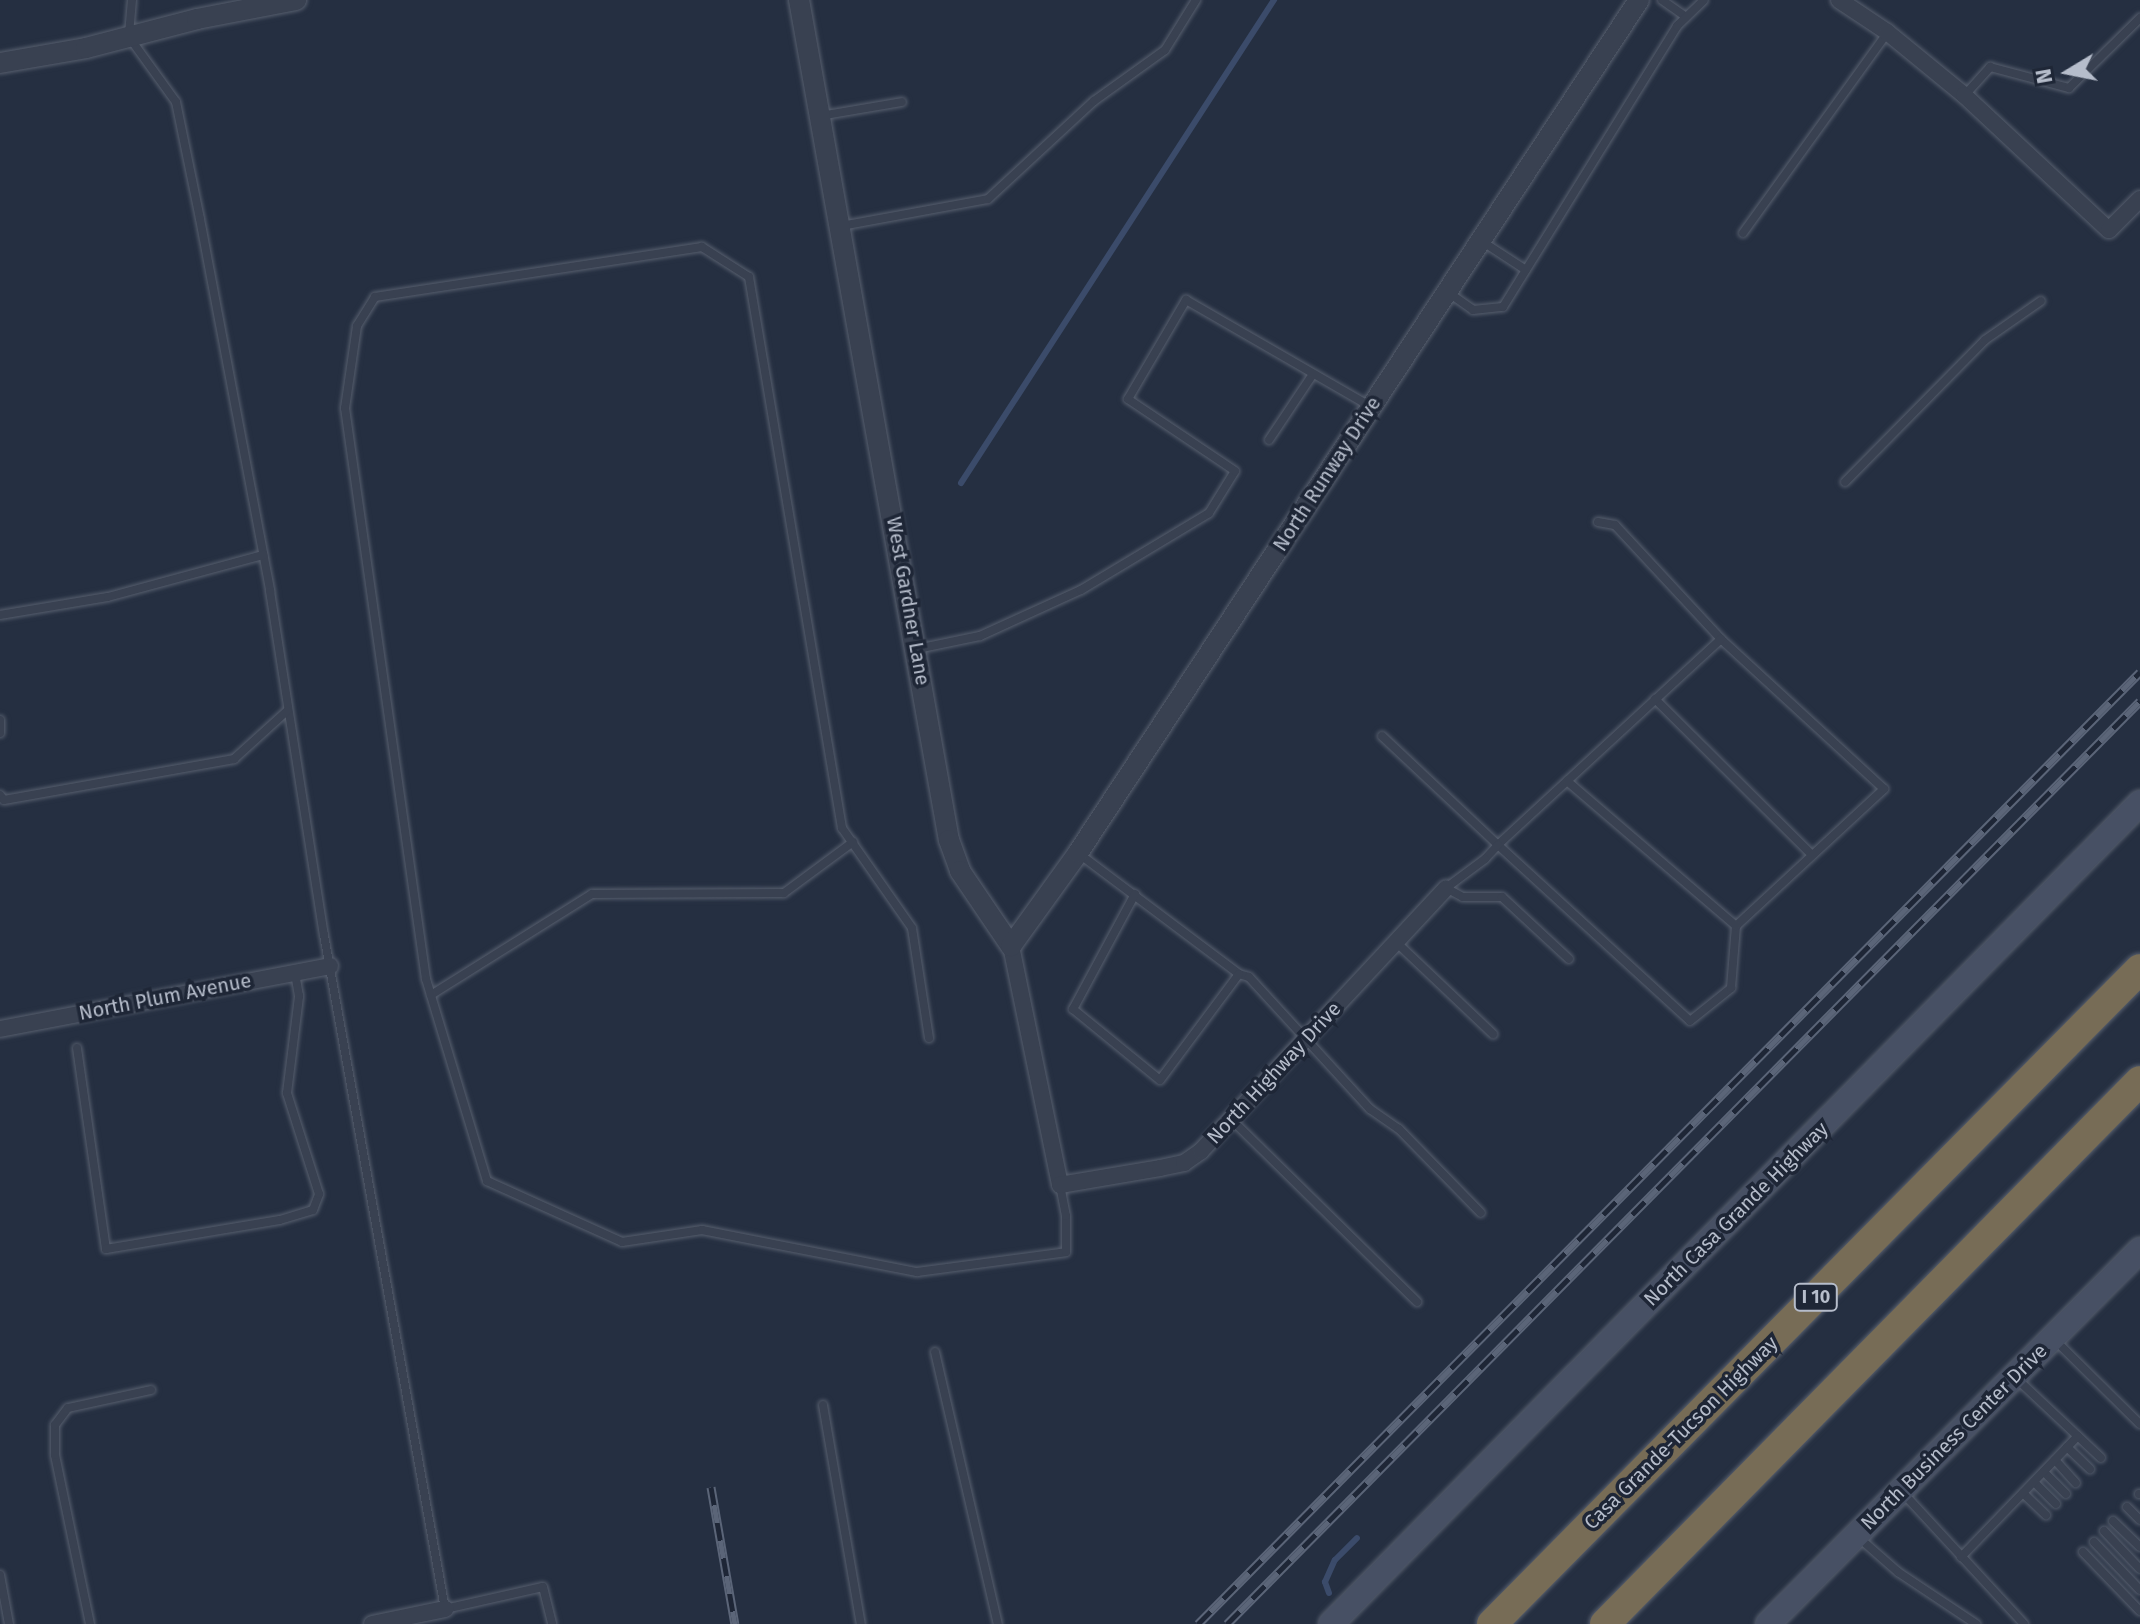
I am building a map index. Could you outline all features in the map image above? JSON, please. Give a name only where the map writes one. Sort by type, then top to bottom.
[{"type":"highway","name":"Casa Grande-Tucson Highway","points":[[1492,1624],[2140,969]]},
{"type":"highway","points":[[1605,1624],[2140,1081]]},
{"type":"main road","name":"North Casa Grande Highway","points":[[1331,1624],[2140,803]]},
{"type":"main road","name":"North Business Center Drive","points":[[1768,1624],[2140,1250]]},
{"type":"street","name":"West Gardner Lane","points":[[799,0],[949,840],[960,871],[1011,946],[1060,1185]]},
{"type":"street","name":"North Runway Drive","points":[[1011,946],[1078,853],[1639,0]]},
{"type":"street","points":[[1839,0],[1887,32],[1964,95],[2109,230],[2140,199]]},
{"type":"street","points":[[0,63],[291,1]]},
{"type":"street","name":"North Highway Drive","points":[[1060,1185],[1184,1163],[1201,1151],[1446,888]]},
{"type":"street","name":"North Plum Avenue","points":[[0,1029],[330,966]]},
{"type":"street","points":[[372,1624],[445,1609]]},
{"type":"lane","points":[[132,0],[129,37],[176,102],[263,555],[330,966],[445,1609],[543,1587],[552,1624]]},
{"type":"lane","points":[[840,226],[988,199],[1094,101],[1165,50],[1196,0]]},
{"type":"lane","points":[[1662,0],[1686,17]]},
{"type":"lane","points":[[1447,292],[1473,310],[1503,307],[1677,26],[1704,0]]},
{"type":"lane","points":[[1964,95],[1990,67],[2069,88],[2140,18]]},
{"type":"lane","points":[[1743,233],[1887,32]]},
{"type":"lane","points":[[818,116],[902,102]]},
{"type":"lane","points":[[1481,240],[1526,270]]},
{"type":"lane","points":[[929,1038],[912,928],[842,828],[749,277],[702,247],[375,297],[357,326],[345,408],[431,995],[487,1181],[622,1242],[702,1230],[917,1272],[1066,1252],[1066,1216],[1060,1185]]},
{"type":"lane","points":[[917,649],[980,636],[1081,590],[1209,513],[1235,471],[1128,399],[1186,300],[1371,407]]},
{"type":"lane","points":[[1845,482],[1985,340],[2041,301]]},
{"type":"lane","points":[[1269,440],[1313,374]]},
{"type":"lane","points":[[1382,736],[1690,1021],[1731,988],[1736,926],[1884,789],[1721,639],[1615,525],[1598,522]]},
{"type":"lane","points":[[0,615],[108,597],[263,555]]},
{"type":"lane","points":[[1569,959],[1502,897],[1463,897],[1446,888],[1498,845],[1721,639]]},
{"type":"lane","points":[[1655,699],[1812,855]]},
{"type":"lane","points":[[0,795],[4,800],[234,759],[287,711]]},
{"type":"lane","points":[[0,720],[0,733]]},
{"type":"lane","points":[[1567,781],[1736,926]]},
{"type":"lane","points":[[431,995],[592,894],[784,893],[853,842]]},
{"type":"lane","points":[[1078,853],[1239,974],[1249,977],[1370,1109],[1399,1129],[1481,1213]]},
{"type":"lane","points":[[1135,894],[1073,1009],[1160,1080],[1239,974]]},
{"type":"lane","points":[[1396,942],[1493,1034]]},
{"type":"lane","points":[[77,1048],[106,1249],[280,1220],[313,1210],[319,1194],[287,1093],[299,996],[295,972]]},
{"type":"lane","points":[[1231,1119],[1417,1302]]},
{"type":"lane","points":[[2052,1338],[2140,1424]]},
{"type":"lane","points":[[935,1352],[998,1624]]},
{"type":"lane","points":[[2014,1376],[2101,1458]]},
{"type":"lane","points":[[90,1624],[55,1455],[55,1425],[68,1408],[151,1390]]},
{"type":"lane","points":[[823,1405],[861,1624]]},
{"type":"lane","points":[[1961,1557],[2078,1436]]},
{"type":"lane","points":[[2067,1447],[2090,1469]]},
{"type":"lane","points":[[2055,1460],[2076,1483]]},
{"type":"lane","points":[[2044,1472],[2066,1494]]},
{"type":"lane","points":[[2034,1482],[2056,1504]]},
{"type":"lane","points":[[1901,1491],[2024,1624]]},
{"type":"lane","points":[[2023,1493],[2046,1515]]},
{"type":"lane","points":[[2127,1507],[2140,1520]]},
{"type":"lane","points":[[2113,1521],[2140,1547]]},
{"type":"lane","points":[[2104,1531],[2140,1569]]},
{"type":"lane","points":[[1856,1535],[1898,1572],[1976,1624]]},
{"type":"lane","points":[[2094,1542],[2140,1590]]},
{"type":"lane","points":[[2083,1552],[2140,1611]]},
{"type":"lane","points":[[0,1575],[9,1624]]},
{"type":"waterway","points":[[961,483],[1274,0]]},
{"type":"waterway","points":[[1329,1593],[1325,1582],[1335,1560],[1357,1538]]},
{"type":"railway","points":[[1198,1624],[2140,672]]},
{"type":"railway","points":[[1227,1624],[2140,701]]},
{"type":"railway","points":[[711,1487],[735,1624]]}]
